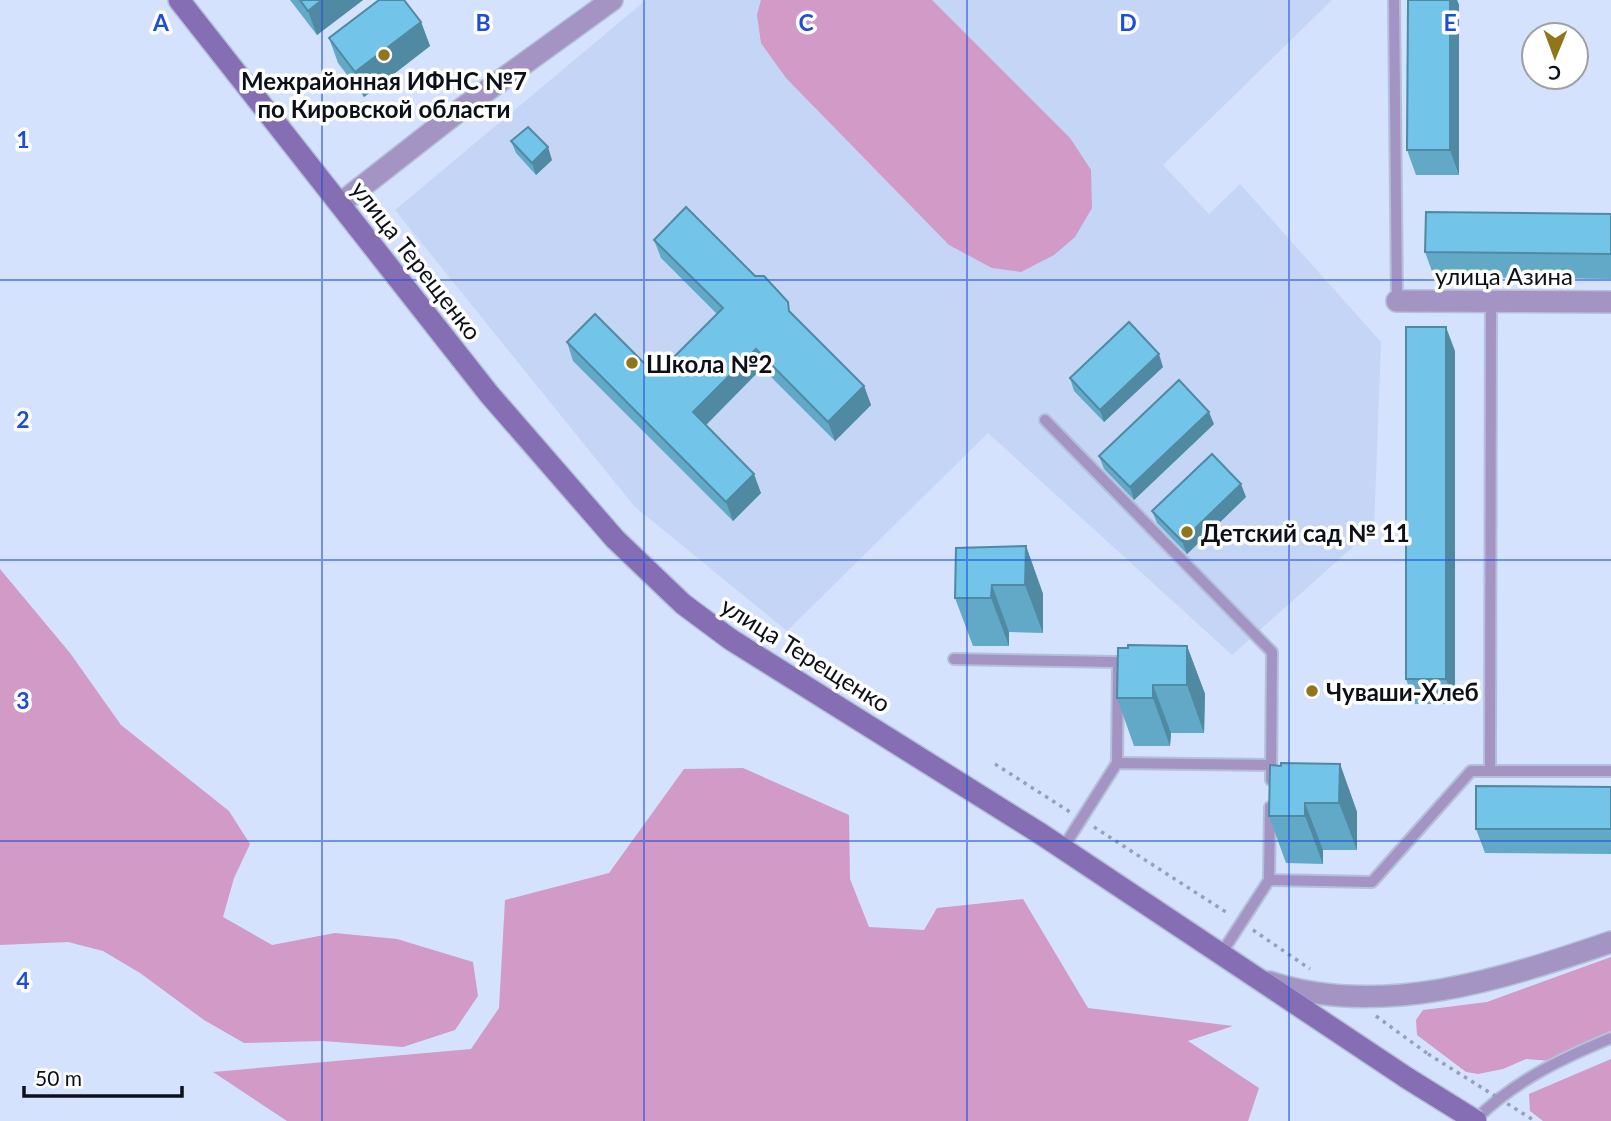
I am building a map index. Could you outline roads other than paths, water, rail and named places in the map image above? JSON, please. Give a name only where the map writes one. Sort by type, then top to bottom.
[{"type":"street","name":"улица Терещенко","points":[[179,0],[489,394],[591,512],[683,604],[730,639],[1063,848],[1259,978],[1304,993],[1348,997],[1451,988],[1516,974],[1611,942]]},
{"type":"street","points":[[341,203],[460,110],[612,0]]},
{"type":"street","name":"улица Азина","points":[[1397,301],[1611,302]]},
{"type":"street","points":[[1259,978],[1475,1121]]},
{"type":"lane","points":[[1394,0],[1397,301]]},
{"type":"lane","points":[[1490,301],[1490,771]]},
{"type":"lane","points":[[1045,420],[1272,652],[1269,880],[1221,954]]},
{"type":"lane","points":[[954,659],[1118,662],[1117,763],[1063,848]]},
{"type":"lane","points":[[1117,763],[1271,765]]},
{"type":"lane","points":[[1269,880],[1372,882],[1472,771],[1611,771]]},
{"type":"lane","points":[[1475,1121],[1492,1103],[1526,1078],[1611,1038]]},
{"type":"place","name":"Межрайонная ИФНС №7 по Кировской области","points":[[384,55]]},
{"type":"place","name":"Школа №2","points":[[632,363]]},
{"type":"place","name":"Детский сад № 11","points":[[1187,532]]},
{"type":"place","name":"Чуваши-Хлеб","points":[[1312,691]]}]
